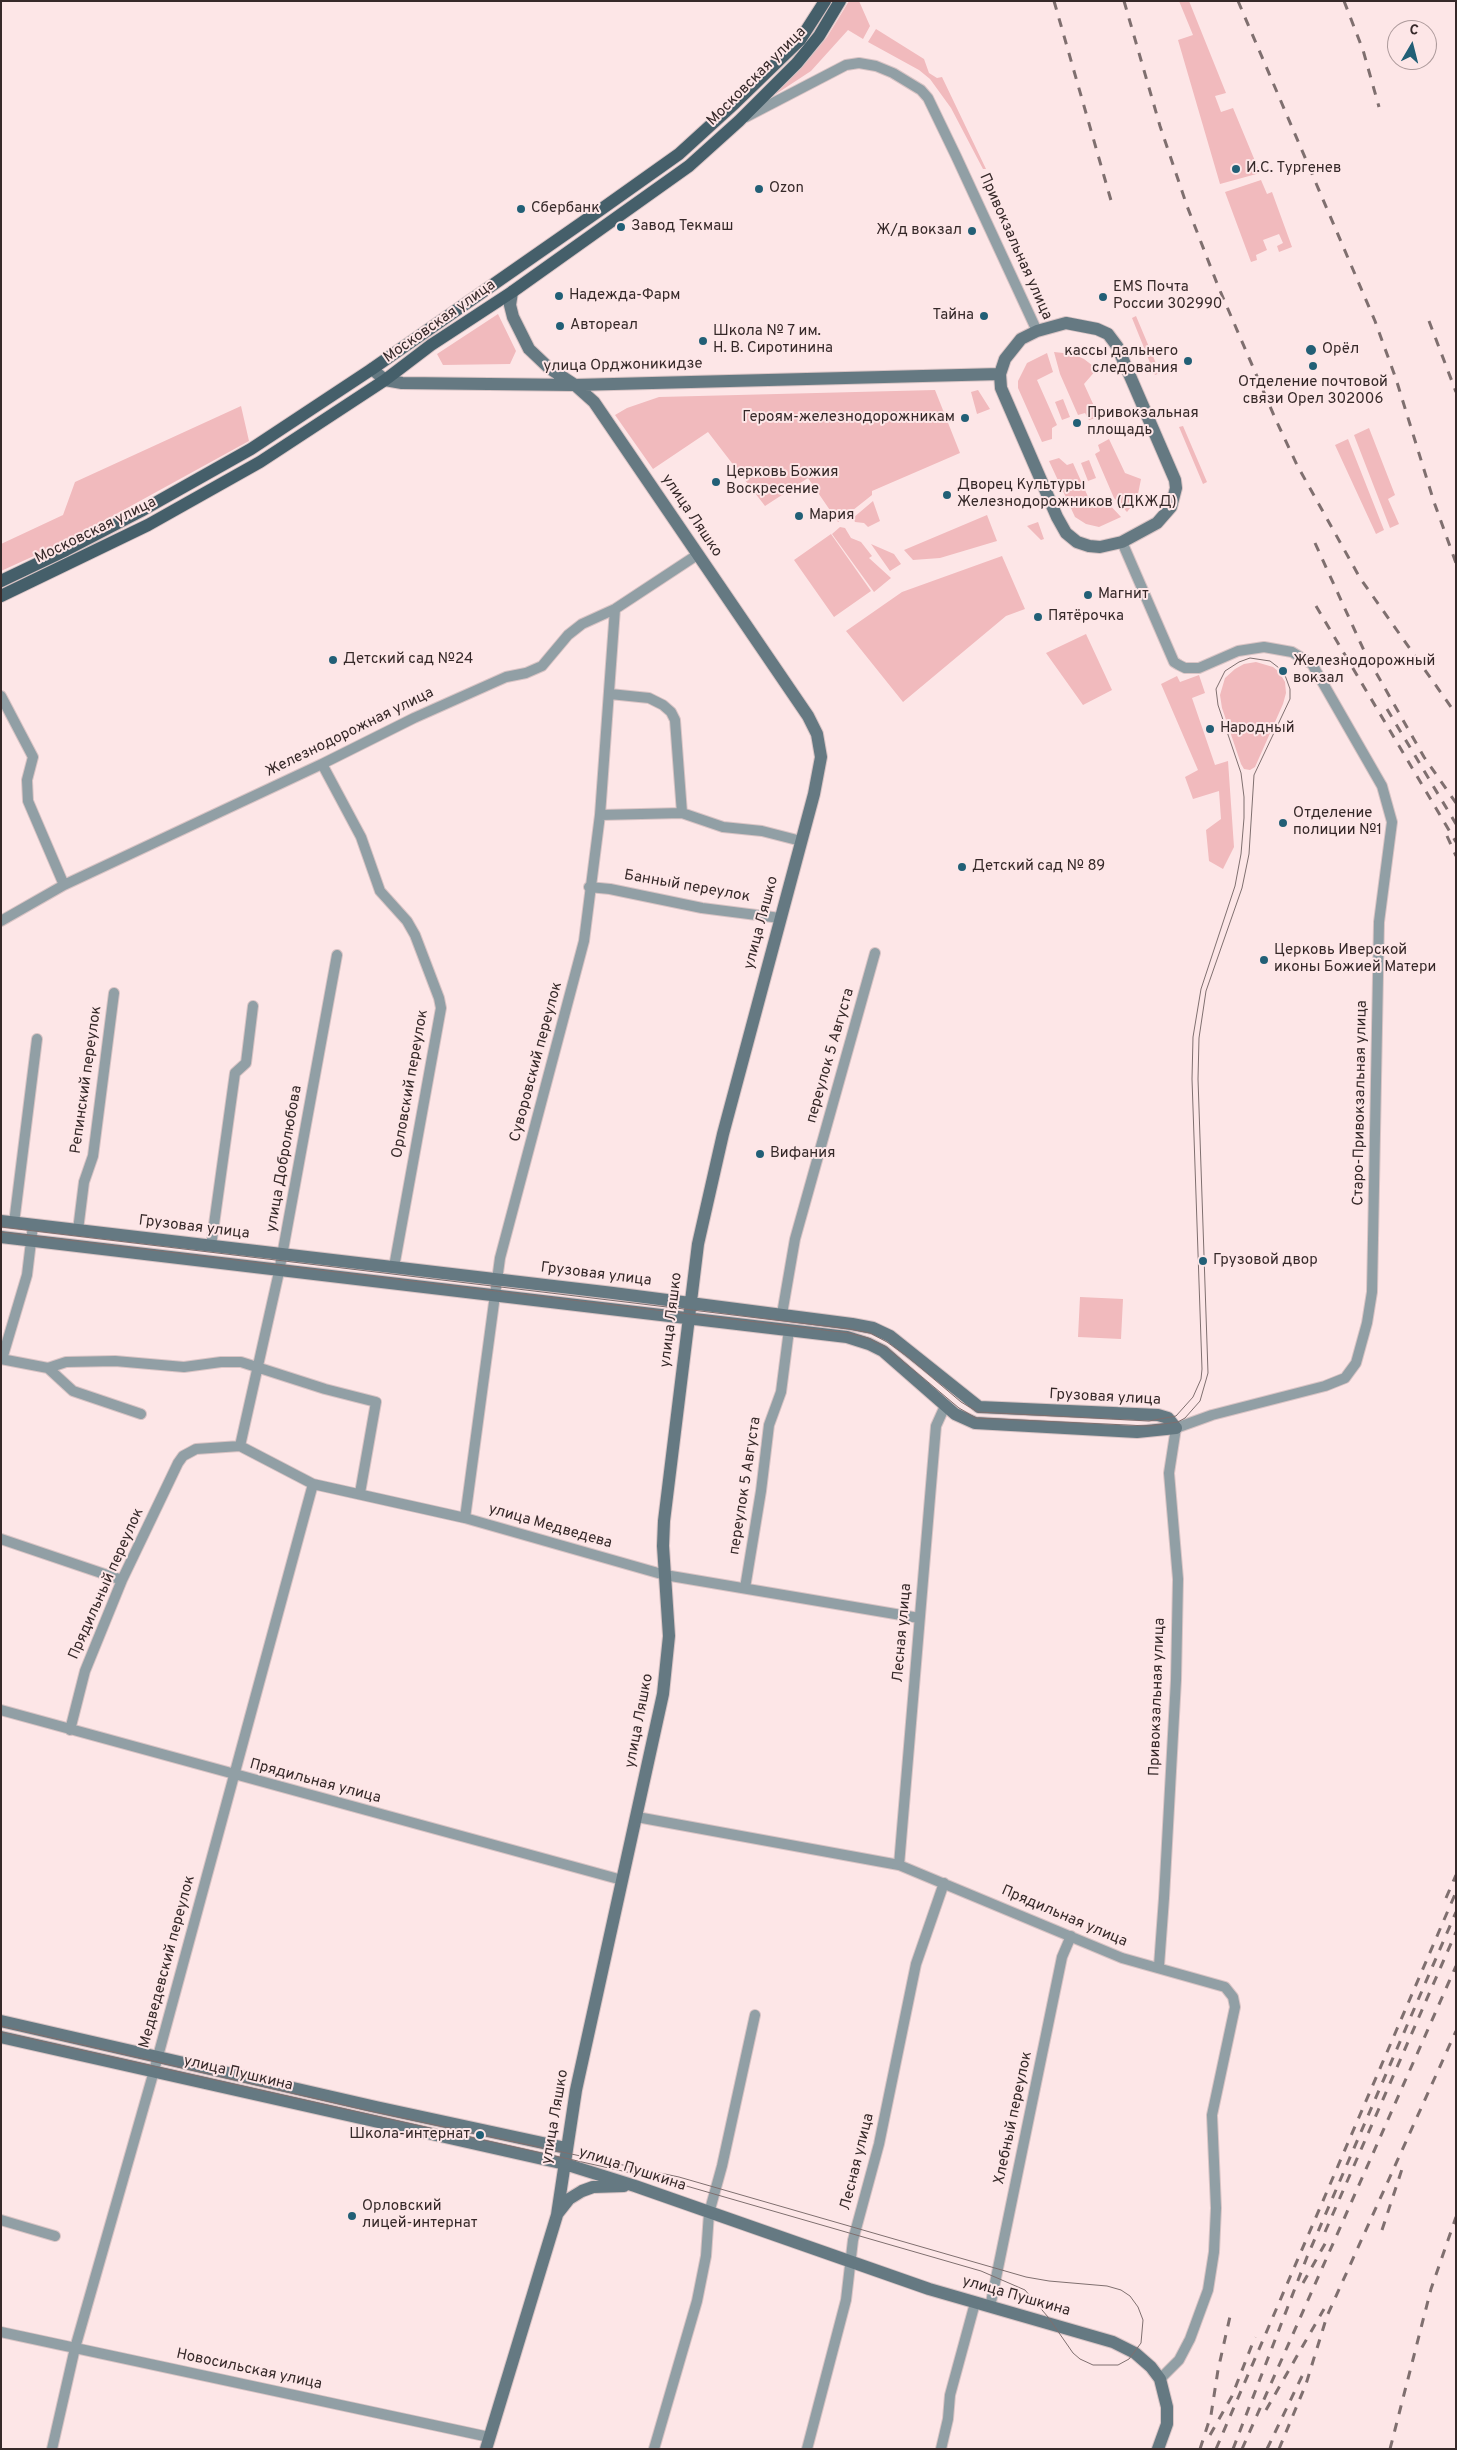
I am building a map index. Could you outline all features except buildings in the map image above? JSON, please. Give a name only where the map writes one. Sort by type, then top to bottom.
[{"type":"main road","name":"Московская улица","points":[[1,581],[133,515],[251,449],[372,369],[679,154],[787,53],[811,25],[825,1]]},
{"type":"main road","name":"Московская улица","points":[[1,596],[148,525],[222,484],[307,432],[385,380],[431,344],[512,292],[689,166],[739,121],[809,50],[829,22],[840,1]]},
{"type":"street","name":"Привокзальная улица","points":[[739,121],[846,65],[859,63],[876,66],[893,73],[921,90],[928,98],[956,156],[1037,331],[1021,339],[1013,348],[1005,358],[1000,374]]},
{"type":"street","name":"улица Ляшко","points":[[488,2443],[557,2215],[576,2090],[637,1817],[667,1666],[669,1636],[663,1546],[664,1521],[690,1302],[706,1204],[818,776],[820,748],[808,716],[594,402],[575,385],[549,368],[529,348],[513,317],[510,305],[512,292]]},
{"type":"street","points":[[1000,374],[1001,388],[1057,517],[1066,532],[1077,542],[1090,546],[1122,542],[1157,523],[1174,498],[1176,488],[1173,472],[1118,346],[1108,334],[1086,325],[1066,323],[1037,331]]},
{"type":"street","points":[[372,369],[385,380]]},
{"type":"street","name":"улица Орджоникидзе","points":[[385,380],[402,383],[575,385],[1000,374]]},
{"type":"street","name":"Старо-Привокзальная улица","points":[[1122,542],[1174,662],[1186,668],[1199,668],[1250,648],[1278,648],[1303,657],[1312,664],[1382,786],[1390,810],[1392,834],[1379,922],[1372,1292],[1362,1347],[1356,1363],[1345,1378],[1325,1386],[1212,1415],[1176,1428]]},
{"type":"street","name":"Железнодорожная улица","points":[[1,921],[64,885],[322,764],[414,718],[506,677],[526,673],[542,666],[568,635],[582,624],[615,609],[698,555]]},
{"type":"street","name":"Суворовский переулок","points":[[465,1518],[496,1279],[584,941],[589,887],[600,815],[615,609]]},
{"type":"street","points":[[610,694],[648,698],[663,705],[671,712],[675,720],[682,813]]},
{"type":"street","points":[[1,696],[33,757],[27,780],[28,801],[64,885]]},
{"type":"street","name":"Орловский переулок","points":[[322,764],[361,837],[380,891],[407,921],[415,935],[441,1008],[394,1267]]},
{"type":"street","points":[[600,815],[682,813],[723,827],[762,831],[801,840]]},
{"type":"street","name":"Банный переулок","points":[[589,887],[610,889],[702,908],[780,918]]},
{"type":"street","name":"переулок 5 Августа","points":[[782,1314],[794,1239],[876,953]]},
{"type":"street","name":"улица Добролюбова","points":[[240,1446],[256,1366],[279,1272],[337,955]]},
{"type":"street","name":"Репинский переулок","points":[[78,1230],[84,1182],[93,1156],[114,993]]},
{"type":"street","points":[[211,1246],[235,1073],[246,1063],[253,1006]]},
{"type":"street","points":[[8,1222],[37,1039]]},
{"type":"street","name":"Грузовая улица","points":[[8,1222],[690,1302],[852,1324],[881,1332],[909,1350],[979,1407],[1158,1415],[1168,1418],[1176,1428]]},
{"type":"street","points":[[33,1225],[27,1275],[2,1359],[48,1368],[66,1362],[114,1361],[184,1367],[231,1361],[256,1366],[325,1389],[376,1402],[360,1493]]},
{"type":"street","name":"Грузовая улица","points":[[1,1237],[279,1272],[847,1337],[883,1351],[945,1406],[965,1420],[986,1425],[1137,1432],[1176,1428]]},
{"type":"street","name":"переулок 5 Августа","points":[[745,1588],[761,1491],[769,1424],[781,1392],[789,1330]]},
{"type":"street","points":[[48,1368],[73,1391],[140,1414]]},
{"type":"street","name":"Лесная улица","points":[[899,1865],[936,1426],[945,1406]]},
{"type":"street","name":"Привокзальная улица","points":[[1158,1966],[1164,1898],[1176,1680],[1178,1579],[1169,1473],[1176,1428]]},
{"type":"street","name":"улица Медведева","points":[[183,1456],[196,1449],[229,1445],[240,1446],[313,1484],[465,1518],[665,1575],[919,1618]]},
{"type":"street","name":"Прядильный переулок","points":[[70,1730],[85,1670],[122,1580],[183,1456]]},
{"type":"street","name":"Медведевский переулок","points":[[52,2449],[75,2348],[154,2071],[235,1776],[275,1618],[313,1484]]},
{"type":"street","points":[[1,1539],[122,1580]]},
{"type":"street","name":"Прядильная улица","points":[[1,1710],[235,1776],[622,1880]]},
{"type":"street","name":"Прядильная улица","points":[[637,1817],[899,1865],[1122,1958],[1158,1966],[1225,1987],[1233,1997],[1235,2007],[1212,2114],[1216,2208],[1214,2252],[1208,2290],[1190,2339],[1178,2360],[1160,2379]]},
{"type":"street","name":"Лесная улица","points":[[807,2449],[846,2300],[853,2240],[879,2144],[916,1964],[944,1883]]},
{"type":"street","name":"Хлебный переулок","points":[[990,2307],[1062,1957],[1071,1936]]},
{"type":"street","points":[[654,2449],[697,2301],[706,2256],[710,2213],[755,2015]]},
{"type":"street","name":"улица Пушкина","points":[[1,2021],[376,2107],[566,2148]]},
{"type":"street","name":"улица Пушкина","points":[[1,2037],[565,2164],[635,2186],[851,2262],[990,2307],[1113,2342],[1135,2353],[1151,2367],[1160,2379],[1167,2407],[1167,2424],[1158,2449]]},
{"type":"street","points":[[557,2215],[569,2199],[593,2187],[635,2186]]},
{"type":"street","points":[[1,2220],[56,2236]]},
{"type":"street","points":[[941,2449],[948,2419],[950,2396],[975,2302]]},
{"type":"street","name":"Новосильская улица","points":[[1,2332],[488,2443]]},
{"type":"shaded area","points":[[849,1],[859,1],[870,26],[863,39],[848,30],[811,71],[776,94],[774,91],[804,64],[827,37]]},
{"type":"shaded area","points":[[1179,1],[1189,1],[1226,93],[1215,96],[1221,112],[1233,108],[1260,173],[1220,184],[1178,40],[1193,35]]},
{"type":"shaded area","points":[[876,29],[924,59],[929,73],[937,78],[942,77],[986,169],[983,169],[951,108],[930,79],[919,70],[868,42]]},
{"type":"shaded area","points":[[1261,180],[1267,194],[1272,192],[1292,247],[1279,252],[1277,246],[1283,243],[1279,234],[1263,240],[1267,250],[1256,255],[1257,260],[1251,262],[1225,192]]},
{"type":"shaded area","points":[[498,314],[516,351],[510,364],[443,365],[437,354]]},
{"type":"shaded area","points":[[1136,316],[1160,373],[1155,375],[1132,318]]},
{"type":"shaded area","points":[[1054,352],[1073,354],[1084,359],[1097,369],[1084,384],[1099,417],[1089,420],[1085,413],[1078,415],[1060,374]]},
{"type":"shaded area","points":[[1047,353],[1053,372],[1037,380],[1057,425],[1052,428],[1052,439],[1042,442],[1018,388],[1018,381],[1027,363]]},
{"type":"shaded area","points":[[935,390],[960,453],[872,491],[872,495],[838,522],[808,478],[765,506],[708,432],[653,469],[615,415],[627,408],[659,397]]},
{"type":"shaded area","points":[[978,390],[990,409],[977,414],[971,392]]},
{"type":"shaded area","points":[[1063,399],[1070,417],[1062,420],[1055,402]]},
{"type":"shaded area","points":[[241,406],[249,441],[69,540],[1,571],[1,544],[63,515],[75,482]]},
{"type":"shaded area","points":[[1183,426],[1207,482],[1203,484],[1179,427]]},
{"type":"shaded area","points":[[1369,428],[1395,495],[1388,499],[1399,524],[1390,528],[1354,435]]},
{"type":"shaded area","points":[[1109,439],[1125,473],[1141,479],[1137,499],[1127,512],[1114,498],[1095,454],[1100,451],[1098,445]]},
{"type":"shaded area","points":[[1348,439],[1384,530],[1376,534],[1335,445]]},
{"type":"shaded area","points":[[1059,458],[1067,465],[1073,463],[1093,508],[1108,503],[1121,517],[1099,527],[1086,524],[1075,517],[1049,461]]},
{"type":"shaded area","points":[[1089,460],[1096,478],[1088,481],[1081,463]]},
{"type":"shaded area","points":[[873,501],[880,521],[868,527],[864,523],[855,522],[853,518]]},
{"type":"shaded area","points":[[987,515],[997,541],[940,558],[913,560],[904,550]]},
{"type":"shaded area","points":[[1038,522],[1044,539],[1041,540],[1027,526]]},
{"type":"shaded area","points":[[840,527],[845,528],[851,538],[861,542],[872,556],[869,558],[891,578],[874,592],[832,534]]},
{"type":"shaded area","points":[[831,534],[871,591],[834,617],[794,560]]},
{"type":"shaded area","points":[[871,544],[894,554],[901,564],[890,571]]},
{"type":"shaded area","points":[[1002,556],[1025,609],[1006,616],[903,702],[846,631],[902,592]]},
{"type":"shaded area","points":[[1086,634],[1112,690],[1083,705],[1046,653]]},
{"type":"shaded area","points":[[1256,662],[1273,667],[1279,672],[1285,682],[1286,693],[1255,767],[1250,770],[1244,769],[1241,764],[1222,708],[1220,695],[1225,678],[1244,664]]},
{"type":"shaded area","points":[[1199,675],[1205,693],[1192,698],[1215,765],[1228,761],[1234,847],[1223,869],[1209,861],[1206,830],[1221,819],[1219,791],[1193,799],[1185,777],[1198,770],[1161,684],[1177,676],[1180,682]]},
{"type":"shaded area","points":[[1080,1297],[1123,1299],[1121,1339],[1078,1337]]},
{"type":"tram line","points":[[1,1227],[850,1329],[870,1333],[887,1342],[908,1357],[961,1402],[978,1412],[1149,1421],[1176,1416],[1193,1397],[1201,1379],[1202,1369],[1192,1079],[1193,1037],[1201,989],[1235,886],[1241,854],[1244,818],[1241,773],[1218,705],[1216,689],[1225,671],[1239,662],[1250,658],[1270,661],[1283,671],[1290,689],[1290,699],[1254,775],[1249,854],[1242,888],[1206,991],[1199,1038],[1198,1079],[1208,1373],[1200,1401],[1185,1418],[1178,1422],[1148,1426],[976,1418],[959,1408],[886,1347],[868,1338],[849,1333],[1,1232]]},
{"type":"tram line","points":[[1,2026],[365,2110],[679,2177],[1026,2277],[1107,2286],[1121,2290],[1130,2296],[1138,2307],[1143,2320],[1141,2343],[1129,2359],[1118,2365],[1093,2365],[1080,2359],[1073,2353],[1048,2317],[1025,2290],[981,2271],[676,2183],[1,2032]]},
{"type":"railway","points":[[1054,1],[1112,204]]},
{"type":"railway","points":[[1124,1],[1160,126],[1187,206],[1218,286],[1275,418],[1297,465],[1360,578],[1456,714]]},
{"type":"railway","points":[[1238,1],[1375,321],[1396,379],[1434,502],[1456,563]]},
{"type":"railway","points":[[1344,1],[1363,50],[1379,107]]},
{"type":"railway","points":[[1429,321],[1456,392]]},
{"type":"railway","points":[[1315,543],[1366,655],[1424,757],[1456,803]]},
{"type":"railway","points":[[1316,606],[1456,842]]},
{"type":"railway","points":[[1387,709],[1456,824]]},
{"type":"railway","points":[[1447,836],[1456,856]]},
{"type":"railway","points":[[1446,1898],[1456,1875]]},
{"type":"railway","points":[[1216,2449],[1456,1892]]},
{"type":"railway","points":[[1233,2449],[1307,2257],[1456,1912]]},
{"type":"railway","points":[[1325,2232],[1456,1932]]},
{"type":"railway","points":[[1242,2449],[1456,1966]]},
{"type":"railway","points":[[1279,2449],[1306,2384],[1327,2316],[1456,2031]]},
{"type":"railway","points":[[1382,2230],[1403,2166]]},
{"type":"railway","points":[[1390,2449],[1431,2289],[1456,2217]]},
{"type":"railway","points":[[1303,2283],[1326,2242]]},
{"type":"railway","points":[[1266,2410],[1324,2309]]},
{"type":"railway","points":[[1200,2449],[1211,2415],[1218,2370],[1231,2312]]},
{"type":"railway","points":[[1210,2435],[1232,2396],[1255,2337]]},
{"type":"railway","points":[[1267,2449],[1304,2372]]},
{"type":"place","name":"И.С. Тургенев","points":[[1236,169]]},
{"type":"place","name":"Ozon","points":[[759,189]]},
{"type":"place","name":"Сбербанк","points":[[521,209]]},
{"type":"place","name":"Завод Текмаш","points":[[621,227]]},
{"type":"place","name":"Ж/д вокзал","points":[[972,231]]},
{"type":"place","name":"Надежда-Фарм","points":[[559,296]]},
{"type":"place","name":"EMS Почта России 302990","points":[[1103,297]]},
{"type":"place","name":"Тайна","points":[[984,316]]},
{"type":"place","name":"Автореал","points":[[560,326]]},
{"type":"place","name":"Школа № 7 им. Н. В. Сиротинина","points":[[703,341]]},
{"type":"place","name":"Орёл","points":[[1311,350]]},
{"type":"place","name":"кассы дальнего следования","points":[[1188,361]]},
{"type":"place","name":"Отделение почтовой связи Орел 302006","points":[[1313,366]]},
{"type":"place","name":"Героям-железнодорожникам","points":[[965,418]]},
{"type":"place","name":"Привокзальная площадь","points":[[1077,423]]},
{"type":"place","name":"Церковь Божия Воскресение","points":[[716,482]]},
{"type":"place","name":"Дворец Культуры Железнодорожников (ДКЖД)","points":[[947,495]]},
{"type":"place","name":"Мария","points":[[799,516]]},
{"type":"place","name":"Магнит","points":[[1088,595]]},
{"type":"place","name":"Пятёрочка","points":[[1038,617]]},
{"type":"place","name":"Детский сад №24","points":[[333,660]]},
{"type":"place","name":"Железнодорожный вокзал","points":[[1283,671]]},
{"type":"place","name":"Народный","points":[[1210,729]]},
{"type":"place","name":"Отделение полиции №1","points":[[1283,823]]},
{"type":"place","name":"Детский сад № 89","points":[[962,867]]},
{"type":"place","name":"Церковь Иверской иконы Божией Матери","points":[[1264,960]]},
{"type":"place","name":"Вифания","points":[[760,1154]]},
{"type":"place","name":"Грузовой двор","points":[[1203,1261]]},
{"type":"place","name":"Школа-интернат","points":[[480,2135]]},
{"type":"place","name":"Орловский лицей-интернат","points":[[352,2216]]}]
